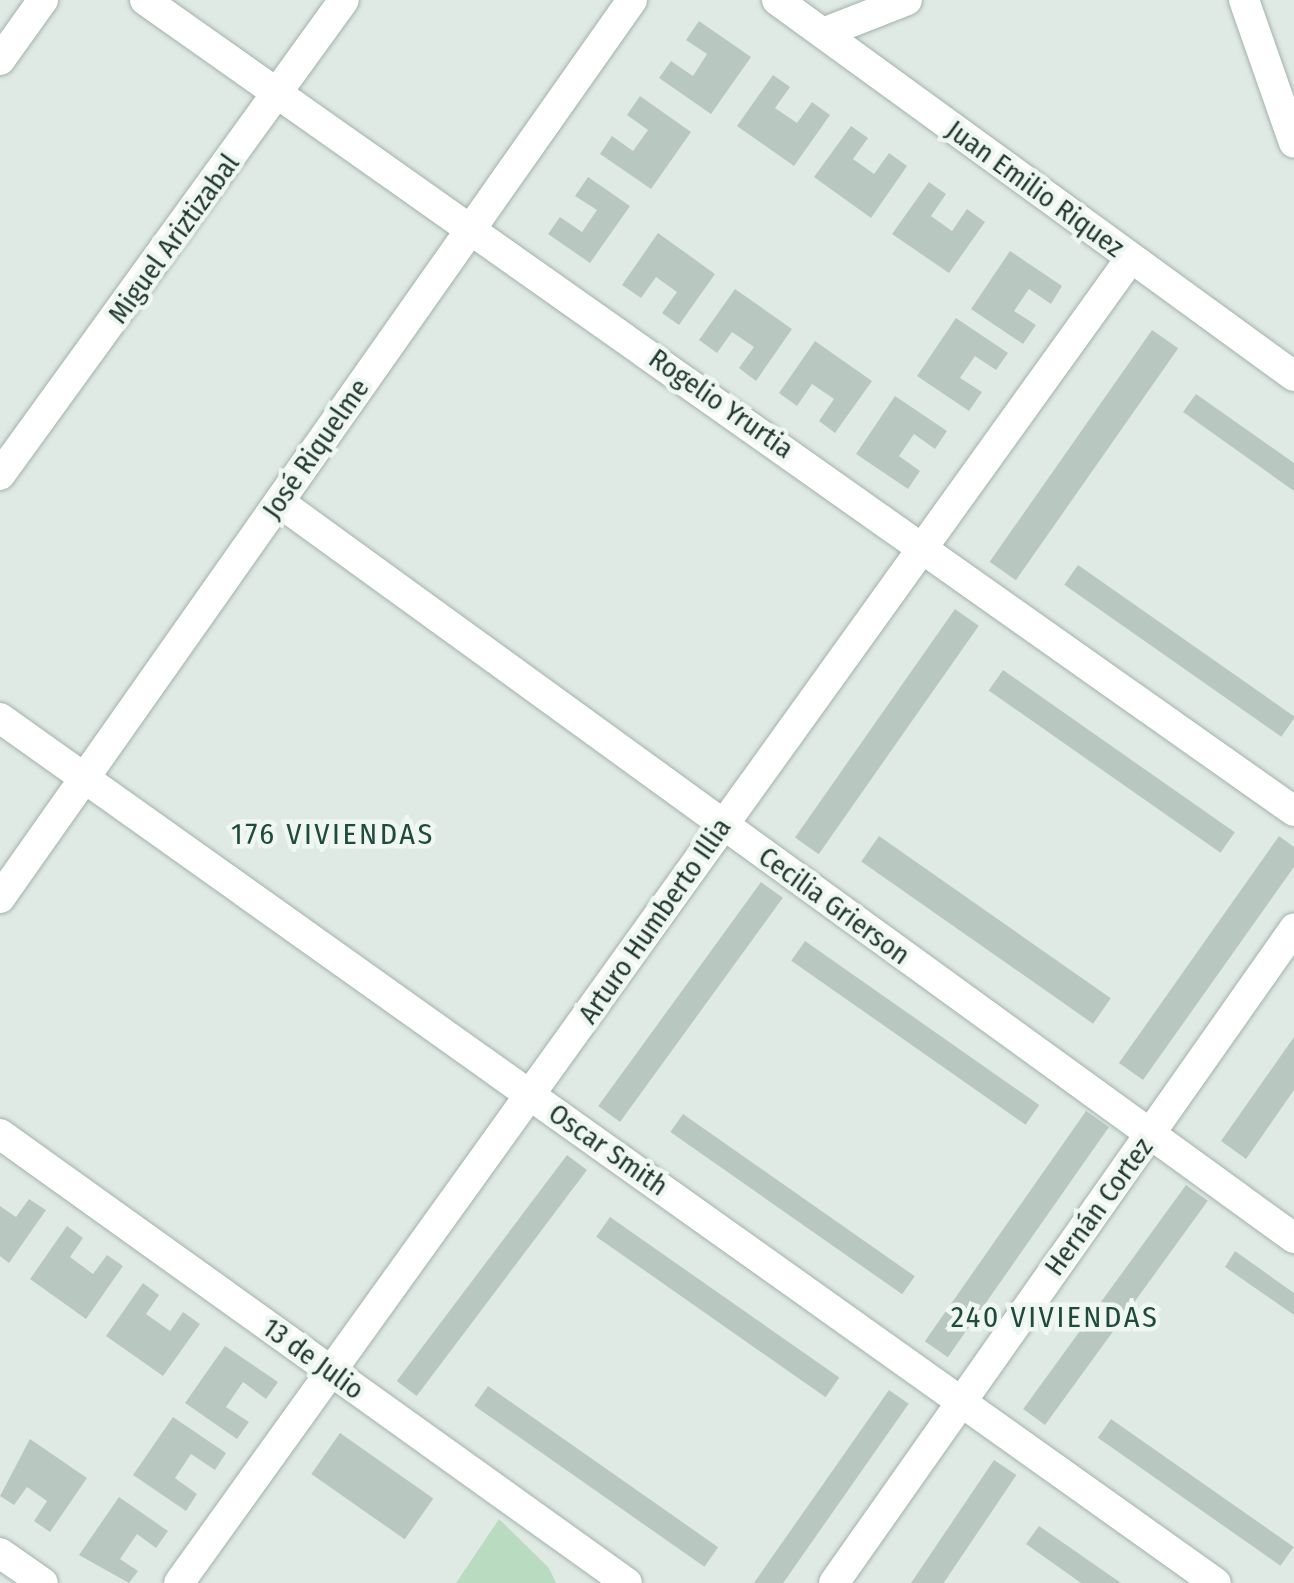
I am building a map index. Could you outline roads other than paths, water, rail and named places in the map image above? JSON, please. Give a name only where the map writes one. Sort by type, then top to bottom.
[{"type":"street","points":[[0,60],[43,0]]},
{"type":"street","name":"Rogelio Yrurtia","points":[[145,0],[472,227],[1294,811]]},
{"type":"street","name":"Miguel Ariztizabal","points":[[0,475],[280,94],[344,0]]},
{"type":"street","name":"José Riquelme","points":[[0,898],[632,0]]},
{"type":"street","name":"Juan Emilio Riquez","points":[[777,0],[1294,376]]},
{"type":"street","points":[[823,33],[907,0]]},
{"type":"street","points":[[1244,0],[1294,143]]},
{"type":"street","name":"Arturo Humberto Illia","points":[[180,1583],[532,1096],[920,545],[1130,259]]},
{"type":"street","name":"Cecilia Grierson","points":[[278,502],[1294,1238]]},
{"type":"street","name":"Oscar Smith","points":[[0,718],[1216,1583]]},
{"type":"street","name":"Hernán Cortez","points":[[834,1583],[1294,929]]},
{"type":"street","name":"13 de Julio","points":[[0,1134],[627,1583]]},
{"type":"street","points":[[0,1553],[43,1583]]},
{"type":"district","name":"176 VIVIENDAS","points":[[333,834]]},
{"type":"district","name":"240 VIVIENDAS","points":[[1055,1317]]}]
